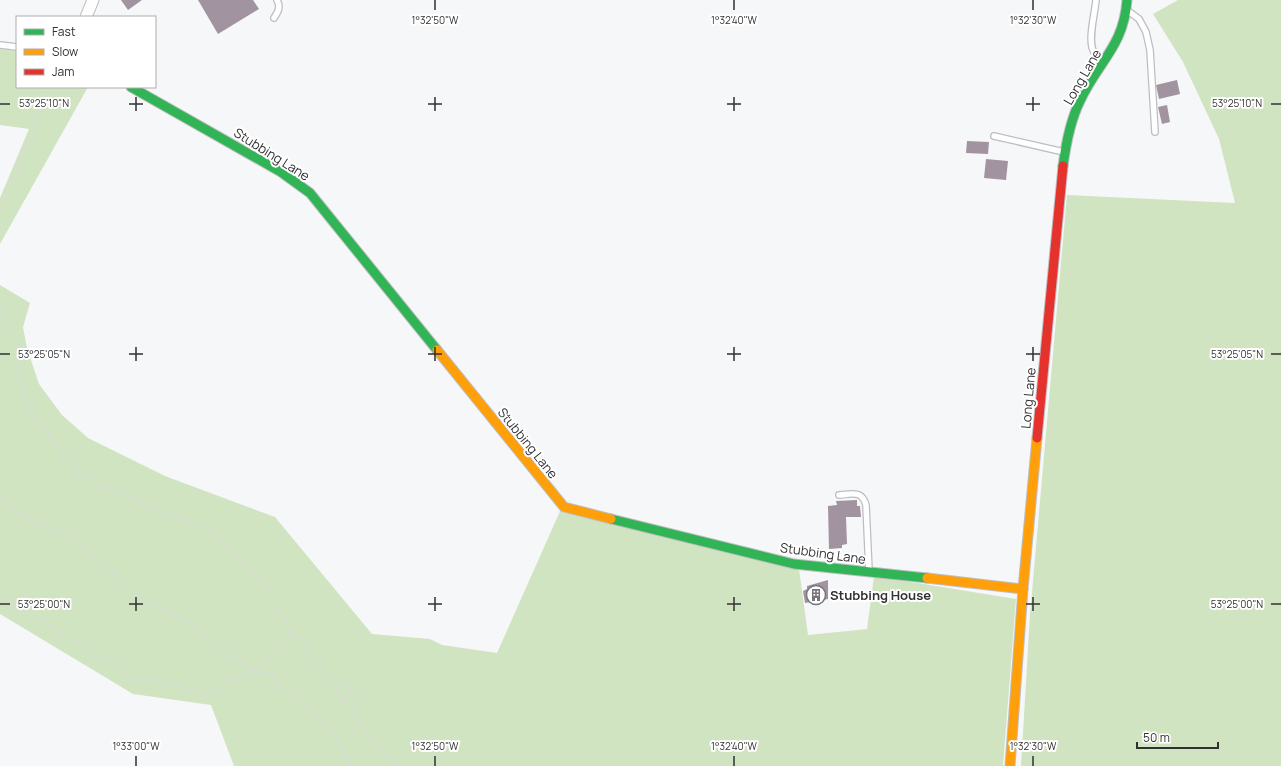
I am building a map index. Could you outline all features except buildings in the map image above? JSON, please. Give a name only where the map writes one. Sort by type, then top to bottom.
[{"type":"street","points":[[86,16],[93,0]]},
{"type":"street","name":"Long Lane","points":[[1010,766],[1023,589],[1065,153],[1080,101],[1118,42],[1125,25],[1128,11],[1127,0]]},
{"type":"street","name":"Stubbing Lane","points":[[133,88],[281,172],[310,194],[564,507],[794,564],[1023,589]]},
{"type":"lane","points":[[274,18],[278,11],[279,4],[277,0]]},
{"type":"lane","points":[[1096,0],[1091,41],[1093,50],[1098,57],[1105,61]]},
{"type":"lane","points":[[1128,11],[1139,19],[1148,38],[1155,132]]},
{"type":"lane","points":[[0,45],[16,47]]},
{"type":"lane","points":[[994,136],[1065,153]]},
{"type":"lane","points":[[839,495],[858,494],[862,497],[866,505],[869,572]]},
{"type":"path","points":[[0,210],[33,132],[46,88]]},
{"type":"path","points":[[0,308],[16,342],[22,377],[30,408],[52,440],[79,472],[105,488],[135,499],[207,530],[242,561],[267,590],[291,632],[330,677],[368,699]]},
{"type":"path","points":[[0,497],[26,517],[74,537],[145,602],[188,622],[253,671],[269,672],[283,688],[333,730],[351,766]]},
{"type":"path","points":[[0,596],[107,660],[130,677],[162,682],[206,694],[227,682],[253,671],[291,632]]},
{"type":"path","points":[[339,683],[337,692],[371,740],[399,766]]},
{"type":"green space","points":[[1178,0],[1281,0],[1281,766],[1021,766],[1030,615],[1067,195],[1235,203],[1219,139],[1183,62],[1153,14]]},
{"type":"green space","points":[[0,49],[16,51],[16,88],[87,88],[0,244],[0,198],[29,129],[0,125]]},
{"type":"green space","points":[[0,285],[30,303],[23,327],[27,348],[39,384],[62,415],[88,438],[165,476],[275,517],[372,634],[430,639],[442,645],[497,653],[561,509],[799,569],[808,635],[867,629],[874,576],[1016,599],[1003,766],[234,766],[211,705],[133,694],[0,614]]},
{"type":"traffic: fast","points":[[1063,166],[1069,132],[1074,116],[1087,87],[1116,42],[1125,16],[1127,0]]},
{"type":"traffic: fast","points":[[133,88],[281,172],[310,193],[437,350]]},
{"type":"traffic: fast","points":[[611,519],[794,564],[927,578]]},
{"type":"traffic: slow","points":[[437,350],[564,507],[611,519]]},
{"type":"traffic: slow","points":[[1010,766],[1023,589],[1037,438]]},
{"type":"traffic: slow","points":[[927,578],[1023,589]]},
{"type":"traffic: jam","points":[[1037,438],[1063,166]]},
{"type":"place","name":"Stubbing House","points":[[816,595]]}]
